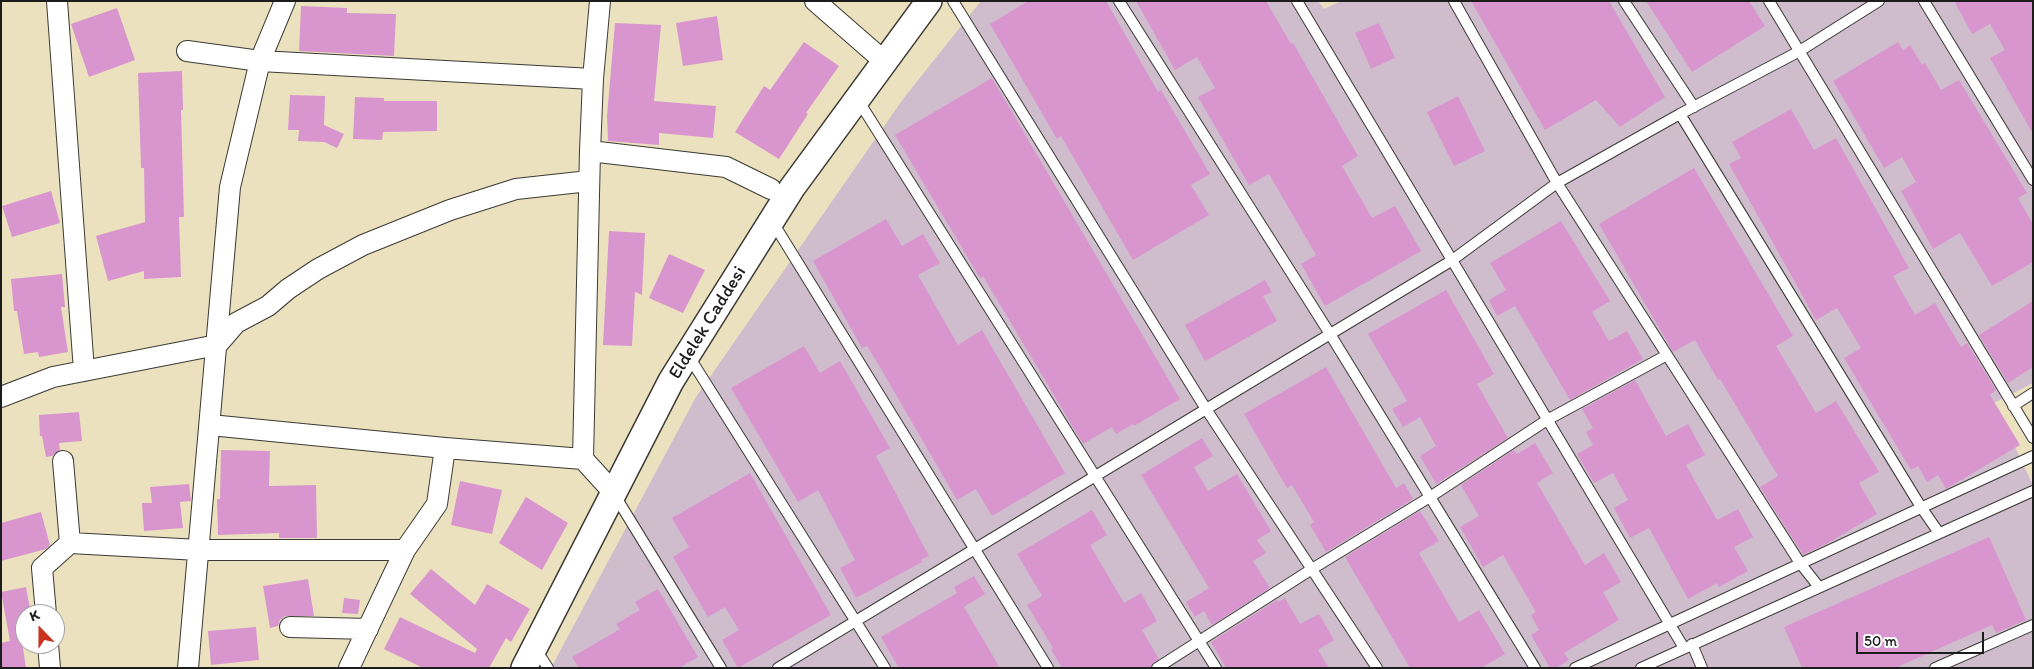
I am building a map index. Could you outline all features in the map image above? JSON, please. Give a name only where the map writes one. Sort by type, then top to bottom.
[{"type":"street","points":[[57,1],[84,371]]},
{"type":"street","points":[[188,668],[230,187],[260,62],[285,1]]},
{"type":"street","points":[[583,459],[590,151],[593,79],[600,1]]},
{"type":"street","points":[[816,1],[885,62]]},
{"type":"street","name":"Eldelek Caddesi","points":[[529,658],[671,381],[792,188],[929,1]]},
{"type":"street","points":[[187,51],[260,62],[593,79]]},
{"type":"street","points":[[590,151],[726,167],[771,189]]},
{"type":"street","points":[[1,380],[53,377],[216,344],[236,324],[268,306],[288,289],[318,270],[363,245],[450,210],[516,189],[589,181]]},
{"type":"street","points":[[1,397],[53,377]]},
{"type":"street","points":[[210,425],[445,448],[583,459],[614,493]]},
{"type":"street","points":[[349,668],[405,550],[437,504],[445,448]]},
{"type":"street","points":[[63,461],[70,543]]},
{"type":"street","points":[[45,604],[42,568],[70,543],[199,550],[405,550]]},
{"type":"street","points":[[290,627],[368,628]]},
{"type":"street","points":[[49,654],[50,668]]},
{"type":"lane","points":[[953,1],[1206,409],[1377,668]]},
{"type":"lane","points":[[1119,1],[1330,334],[1535,668]]},
{"type":"lane","points":[[1297,1],[1669,623],[1688,646],[1702,668]]},
{"type":"lane","points":[[1454,1],[1557,183],[1800,563],[1819,587]]},
{"type":"lane","points":[[1624,1],[1694,106]]},
{"type":"lane","points":[[1769,1],[1798,52],[2033,438]]},
{"type":"lane","points":[[778,668],[1451,261],[1557,183],[1694,106],[1798,52],[1879,1]]},
{"type":"lane","points":[[1924,1],[2033,180]]},
{"type":"lane","points":[[857,99],[1216,668]]},
{"type":"lane","points":[[1680,114],[1921,507],[1939,533]]},
{"type":"lane","points":[[772,220],[1048,668]]},
{"type":"lane","points":[[688,354],[885,668]]},
{"type":"lane","points":[[1157,668],[1312,569],[1430,497],[1547,420],[1667,355]]},
{"type":"lane","points":[[2013,406],[2033,393]]},
{"type":"lane","points":[[1575,668],[2033,456]]},
{"type":"lane","points":[[1641,668],[2033,491]]},
{"type":"lane","points":[[614,493],[721,668]]},
{"type":"lane","points":[[1935,668],[2033,625]]},
{"type":"lane","points":[[529,658],[548,668]]},
{"type":"shaded area","points":[[981,1],[1318,1],[1324,9],[1341,1],[2033,1],[2033,383],[1994,403],[2033,485],[2033,668],[551,668],[696,397],[903,99]]},
{"type":"building","points":[[1028,1],[1106,1],[1158,92],[1161,90],[1210,174],[1191,185],[1209,215],[1133,260],[1061,136],[1057,139],[990,24]]},
{"type":"building","points":[[1136,1],[1266,1],[1291,44],[1293,43],[1358,156],[1342,166],[1372,218],[1395,206],[1421,251],[1325,306],[1301,264],[1316,255],[1269,174],[1249,185],[1198,97],[1215,88],[1197,57],[1175,70]]},
{"type":"building","points":[[1471,1],[1609,1],[1665,97],[1620,127],[1596,100],[1545,130]]},
{"type":"building","points":[[1646,1],[1749,1],[1765,26],[1692,72]]},
{"type":"building","points":[[1954,1],[2033,1],[2033,134],[1990,58],[2005,50],[1990,24],[1972,34]]},
{"type":"building","points":[[301,6],[347,8],[347,13],[396,14],[394,56],[299,51]]},
{"type":"building","points":[[117,8],[135,60],[89,77],[71,24]]},
{"type":"building","points":[[717,16],[723,60],[683,66],[676,23]]},
{"type":"building","points":[[615,23],[661,25],[654,101],[716,106],[713,138],[659,133],[659,145],[608,141],[607,116]]},
{"type":"building","points":[[1379,23],[1395,58],[1371,69],[1355,33]]},
{"type":"building","points":[[804,42],[839,66],[806,113],[808,114],[779,159],[735,132],[764,86],[770,90]]},
{"type":"building","points":[[1898,42],[1903,50],[1910,45],[1922,65],[1925,63],[1941,90],[1959,80],[2027,193],[2018,198],[2033,224],[2033,262],[1992,286],[1960,233],[1933,249],[1901,191],[1916,182],[1902,157],[1884,168],[1833,81]]},
{"type":"building","points":[[182,71],[183,110],[181,110],[184,217],[179,217],[181,277],[144,279],[144,271],[108,281],[96,236],[145,222],[144,168],[141,168],[138,73]]},
{"type":"building","points":[[992,78],[1180,399],[1134,426],[1133,424],[1116,434],[1112,427],[1083,444],[983,276],[980,278],[895,135]]},
{"type":"building","points":[[290,95],[325,96],[324,125],[344,134],[337,148],[324,142],[298,141],[299,130],[288,130]]},
{"type":"building","points":[[1458,96],[1485,151],[1454,166],[1427,112]]},
{"type":"building","points":[[355,97],[384,98],[384,101],[437,101],[437,131],[383,132],[382,140],[353,139]]},
{"type":"building","points":[[1791,109],[1814,150],[1836,138],[1909,268],[1893,276],[1915,315],[1935,303],[1961,347],[1967,343],[1996,390],[1990,395],[2020,445],[1946,489],[1938,475],[1927,482],[1918,466],[1911,470],[1844,358],[1861,348],[1837,308],[1816,320],[1729,164],[1741,158],[1732,142]]},
{"type":"building","points":[[1694,168],[1793,336],[1776,346],[1816,413],[1836,401],[1879,472],[1859,483],[1877,514],[1828,543],[1803,555],[1760,487],[1778,476],[1720,379],[1718,380],[1695,340],[1673,352],[1599,224]]},
{"type":"building","points":[[51,191],[60,223],[12,237],[2,206]]},
{"type":"building","points":[[886,219],[902,246],[923,234],[940,263],[918,275],[958,345],[982,330],[1065,473],[992,516],[976,489],[957,500],[867,346],[862,348],[813,261]]},
{"type":"building","points":[[1561,221],[1610,301],[1592,312],[1609,341],[1627,331],[1643,359],[1570,400],[1515,306],[1497,316],[1489,300],[1506,290],[1490,263]]},
{"type":"building","points":[[609,231],[645,233],[642,295],[635,292],[632,346],[603,345]]},
{"type":"building","points":[[669,254],[705,270],[683,313],[649,298]]},
{"type":"building","points":[[62,274],[65,307],[61,307],[68,352],[39,357],[38,352],[24,354],[17,311],[14,311],[11,279]]},
{"type":"building","points":[[1265,280],[1272,292],[1263,296],[1277,321],[1205,361],[1185,325]]},
{"type":"building","points":[[1446,290],[1494,374],[1477,384],[1508,438],[1436,484],[1420,456],[1436,446],[1420,417],[1403,427],[1392,409],[1407,401],[1368,334]]},
{"type":"building","points":[[2033,301],[2033,367],[2008,383],[1979,335]]},
{"type":"building","points":[[804,346],[820,373],[840,361],[890,448],[876,456],[929,556],[921,560],[922,562],[856,598],[840,568],[855,560],[818,490],[798,502],[731,388]]},
{"type":"building","points":[[1326,367],[1396,488],[1404,483],[1413,499],[1326,552],[1310,525],[1314,522],[1292,485],[1287,488],[1244,414]]},
{"type":"building","points":[[1635,380],[1666,436],[1688,424],[1705,455],[1686,465],[1717,520],[1738,509],[1753,537],[1734,547],[1748,571],[1719,587],[1717,583],[1688,599],[1649,528],[1630,538],[1614,508],[1628,500],[1613,473],[1594,483],[1577,454],[1593,445],[1586,432],[1593,428],[1582,409]]},
{"type":"building","points":[[79,412],[82,441],[59,443],[60,450],[52,456],[46,457],[42,436],[40,436],[39,415]]},
{"type":"building","points":[[1202,438],[1213,456],[1194,467],[1208,491],[1237,474],[1271,531],[1257,540],[1266,553],[1253,561],[1270,588],[1212,625],[1204,611],[1195,617],[1186,602],[1209,588],[1141,475]]},
{"type":"building","points":[[1535,443],[1553,473],[1537,483],[1585,565],[1604,553],[1621,582],[1603,592],[1619,620],[1564,653],[1569,660],[1556,668],[1550,668],[1531,635],[1539,630],[1531,615],[1536,612],[1503,555],[1483,567],[1460,527],[1479,516],[1461,485],[1514,450],[1517,454]]},
{"type":"building","points":[[221,450],[270,451],[269,486],[316,485],[317,538],[279,538],[279,533],[218,535],[217,499],[220,499]]},
{"type":"building","points":[[750,473],[831,615],[738,668],[722,640],[739,630],[725,607],[708,617],[673,557],[689,547],[672,518]]},
{"type":"building","points":[[460,481],[502,490],[492,534],[451,525]]},
{"type":"building","points":[[189,484],[191,501],[180,502],[183,528],[144,531],[142,503],[152,503],[150,487]]},
{"type":"building","points":[[526,497],[568,523],[542,570],[499,543]]},
{"type":"building","points":[[1092,510],[1107,535],[1090,545],[1124,603],[1141,593],[1157,621],[1142,630],[1159,659],[1150,668],[1062,668],[1051,649],[1053,648],[1027,605],[1042,596],[1017,554]]},
{"type":"building","points":[[1420,511],[1439,541],[1419,553],[1459,622],[1479,610],[1505,654],[1481,668],[1410,668],[1345,557]]},
{"type":"building","points":[[41,512],[50,545],[46,549],[1,561],[1,523]]},
{"type":"building","points":[[1989,537],[2026,620],[1996,633],[1992,625],[1895,668],[1802,668],[1784,627]]},
{"type":"building","points":[[431,569],[475,605],[487,584],[530,609],[511,642],[506,638],[489,668],[423,668],[384,649],[400,617],[475,653],[477,649],[410,594]]},
{"type":"building","points":[[974,576],[985,594],[964,607],[1000,668],[899,668],[881,637],[957,593],[954,587]]},
{"type":"building","points":[[308,579],[314,616],[285,616],[280,620],[278,626],[270,628],[263,586]]},
{"type":"building","points":[[26,587],[29,604],[15,604],[15,654],[24,654],[26,668],[1,668],[1,643],[10,641],[1,592]]},
{"type":"building","points":[[658,589],[698,657],[679,668],[579,668],[572,657],[620,629],[616,624],[640,610],[635,602]]},
{"type":"building","points":[[344,598],[360,600],[358,614],[342,613]]},
{"type":"building","points":[[1285,598],[1300,624],[1319,614],[1334,640],[1318,650],[1329,668],[1226,668],[1211,642],[1277,600],[1278,602]]},
{"type":"building","points":[[256,627],[259,660],[211,665],[208,631]]}]
